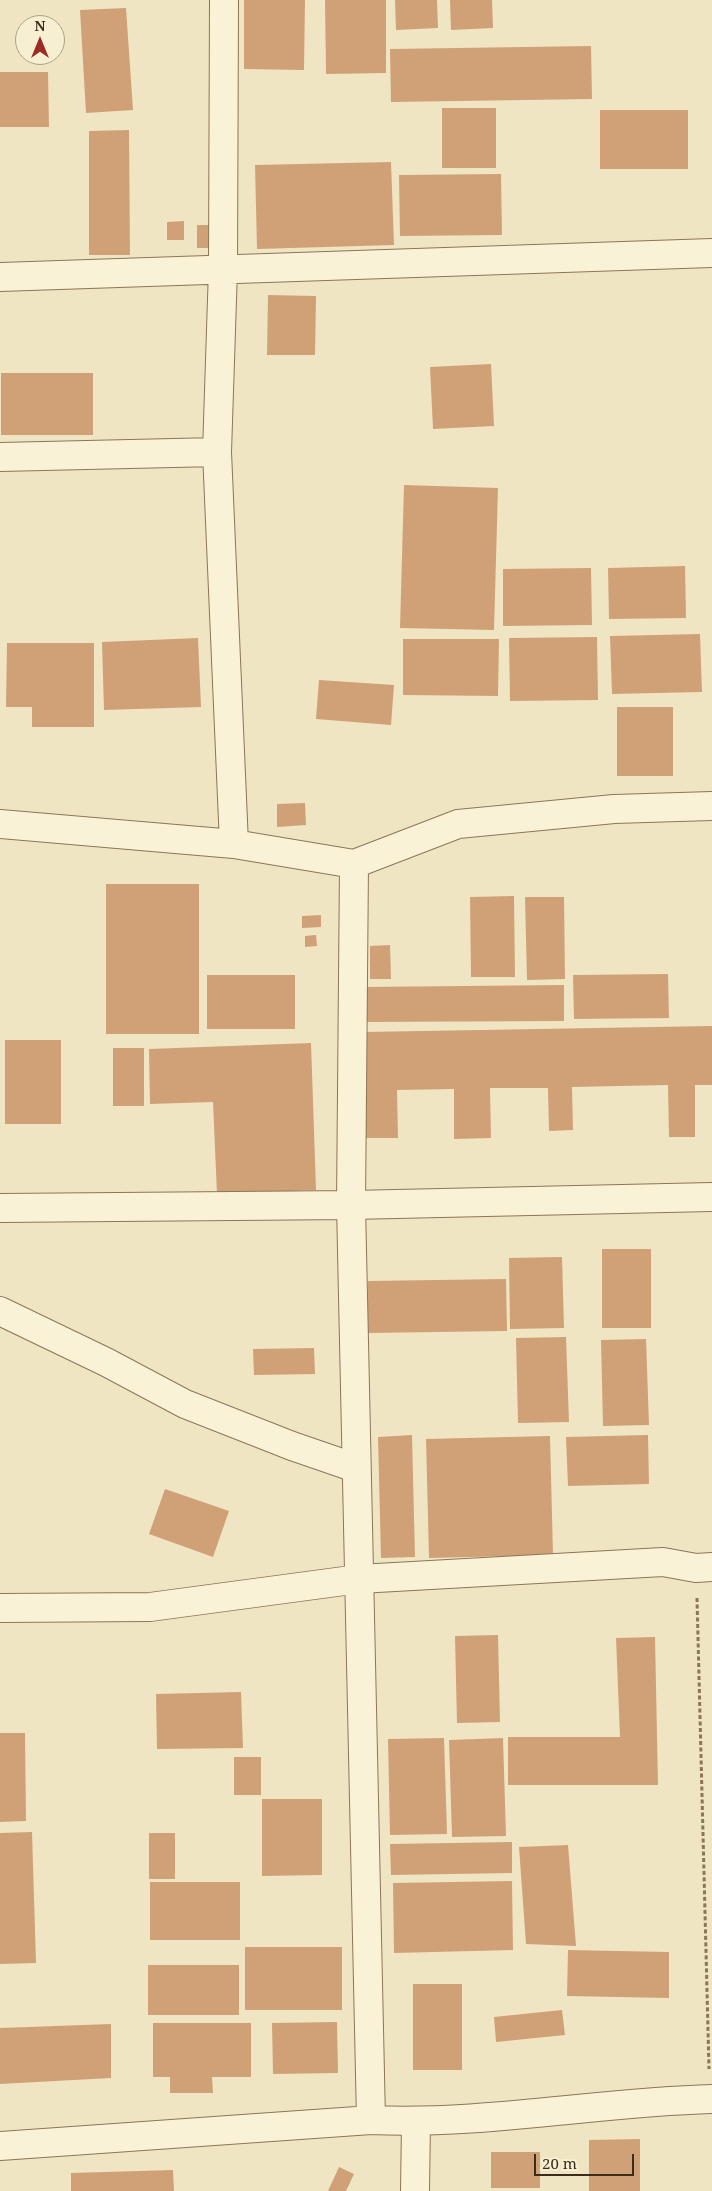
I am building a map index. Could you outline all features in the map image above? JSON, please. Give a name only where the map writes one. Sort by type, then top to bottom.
[{"type":"street","points":[[224,0],[223,269],[217,452],[234,844]]},
{"type":"street","points":[[0,277],[712,253]]},
{"type":"street","points":[[0,457],[217,452]]},
{"type":"street","points":[[0,824],[234,844],[354,864],[458,824],[614,809],[712,806]]},
{"type":"street","points":[[354,864],[351,1206],[371,2120]]},
{"type":"street","points":[[0,1208],[351,1206],[712,1197]]},
{"type":"street","points":[[0,1311],[106,1362],[186,1404],[356,1468]]},
{"type":"street","points":[[0,1608],[150,1606],[359,1579],[663,1562],[704,1567]]},
{"type":"street","points":[[0,2146],[371,2120],[416,2122],[654,2101],[711,2099]]},
{"type":"street","points":[[415,2191],[416,2122]]},
{"type":"path","points":[[704,1567],[711,2099]]},
{"type":"building","points":[[244,0],[305,0],[304,70],[244,69]]},
{"type":"building","points":[[325,0],[386,0],[386,73],[326,74]]},
{"type":"building","points":[[395,0],[437,0],[438,28],[396,30]]},
{"type":"building","points":[[450,0],[492,0],[493,28],[451,30]]},
{"type":"building","points":[[126,8],[133,110],[86,113],[80,10]]},
{"type":"building","points":[[591,46],[592,99],[391,102],[390,49]]},
{"type":"building","points":[[0,72],[48,72],[49,127],[0,127]]},
{"type":"building","points":[[442,108],[496,108],[496,168],[442,168]]},
{"type":"building","points":[[600,110],[688,110],[688,169],[600,169]]},
{"type":"building","points":[[129,130],[130,255],[89,255],[89,131]]},
{"type":"building","points":[[391,162],[394,245],[257,249],[255,165]]},
{"type":"building","points":[[501,174],[502,235],[400,236],[399,175]]},
{"type":"building","points":[[184,221],[184,240],[167,240],[167,222]]},
{"type":"building","points":[[197,225],[209,225],[209,248],[197,248]]},
{"type":"building","points":[[268,295],[316,296],[315,355],[267,355]]},
{"type":"building","points":[[491,364],[494,426],[433,429],[430,367]]},
{"type":"building","points":[[1,373],[93,373],[93,435],[1,435]]},
{"type":"building","points":[[404,485],[498,488],[494,630],[400,628]]},
{"type":"building","points":[[685,566],[686,618],[609,619],[608,568]]},
{"type":"building","points":[[591,568],[592,625],[503,626],[503,569]]},
{"type":"building","points":[[700,634],[702,692],[612,694],[610,636]]},
{"type":"building","points":[[597,637],[598,700],[510,701],[509,638]]},
{"type":"building","points":[[198,638],[201,707],[104,710],[102,642]]},
{"type":"building","points":[[403,639],[499,639],[498,696],[403,695]]},
{"type":"building","points":[[7,643],[94,643],[94,727],[32,727],[32,707],[6,707]]},
{"type":"building","points":[[319,680],[394,685],[391,725],[316,719]]},
{"type":"building","points":[[617,707],[673,707],[673,776],[617,776]]},
{"type":"building","points":[[305,803],[306,825],[277,827],[277,804]]},
{"type":"building","points":[[106,884],[199,884],[199,1034],[106,1034]]},
{"type":"building","points":[[514,896],[515,977],[471,977],[470,897]]},
{"type":"building","points":[[525,897],[564,897],[565,979],[527,980]]},
{"type":"building","points":[[321,915],[321,927],[302,928],[302,916]]},
{"type":"building","points":[[316,935],[317,946],[305,947],[305,936]]},
{"type":"building","points":[[390,945],[391,979],[370,979],[370,946]]},
{"type":"building","points":[[668,974],[669,1018],[574,1019],[573,975]]},
{"type":"building","points":[[207,975],[295,975],[295,1029],[207,1029]]},
{"type":"building","points":[[564,985],[564,1021],[364,1022],[363,987]]},
{"type":"building","points":[[712,1026],[712,1085],[695,1085],[695,1137],[669,1137],[668,1085],[572,1087],[573,1130],[549,1131],[548,1088],[490,1088],[491,1138],[454,1139],[454,1089],[397,1090],[398,1138],[366,1138],[364,1032]]},
{"type":"building","points":[[5,1040],[61,1040],[61,1124],[5,1124]]},
{"type":"building","points":[[311,1043],[316,1190],[217,1194],[213,1102],[150,1104],[149,1049]]},
{"type":"building","points":[[113,1048],[144,1048],[144,1106],[113,1106]]},
{"type":"building","points":[[602,1249],[651,1249],[651,1328],[602,1328]]},
{"type":"building","points":[[562,1257],[564,1328],[510,1329],[509,1258]]},
{"type":"building","points":[[506,1279],[507,1331],[368,1333],[368,1281]]},
{"type":"building","points":[[566,1337],[569,1422],[518,1423],[516,1338]]},
{"type":"building","points":[[646,1339],[649,1425],[603,1426],[601,1340]]},
{"type":"building","points":[[314,1348],[315,1374],[254,1375],[253,1349]]},
{"type":"building","points":[[412,1435],[415,1557],[381,1558],[378,1437]]},
{"type":"building","points":[[648,1435],[649,1484],[568,1486],[566,1437]]},
{"type":"building","points":[[550,1436],[553,1555],[429,1558],[426,1439]]},
{"type":"building","points":[[165,1489],[229,1511],[213,1557],[149,1534]]},
{"type":"building","points":[[498,1635],[500,1722],[457,1723],[455,1636]]},
{"type":"building","points":[[655,1637],[658,1785],[508,1785],[508,1737],[620,1737],[616,1638]]},
{"type":"building","points":[[241,1692],[243,1748],[157,1749],[156,1694]]},
{"type":"building","points":[[0,1733],[25,1733],[26,1821],[0,1822]]},
{"type":"building","points":[[444,1738],[447,1834],[390,1835],[388,1739]]},
{"type":"building","points":[[503,1738],[506,1836],[452,1837],[449,1740]]},
{"type":"building","points":[[234,1757],[261,1757],[261,1795],[234,1795]]},
{"type":"building","points":[[262,1799],[322,1799],[322,1875],[262,1876]]},
{"type":"building","points":[[32,1832],[36,1963],[0,1964],[0,1833]]},
{"type":"building","points":[[149,1833],[175,1833],[175,1879],[149,1879]]},
{"type":"building","points":[[512,1842],[512,1873],[391,1875],[390,1844]]},
{"type":"building","points":[[568,1845],[576,1946],[526,1944],[519,1847]]},
{"type":"building","points":[[512,1881],[513,1950],[394,1953],[393,1883]]},
{"type":"building","points":[[150,1882],[240,1882],[240,1940],[150,1940]]},
{"type":"building","points":[[245,1947],[342,1947],[342,2010],[245,2010]]},
{"type":"building","points":[[568,1950],[669,1952],[669,1998],[567,1996]]},
{"type":"building","points":[[148,1965],[239,1965],[239,2015],[148,2015]]},
{"type":"building","points":[[413,1984],[462,1984],[462,2070],[413,2070]]},
{"type":"building","points":[[562,2010],[565,2035],[496,2042],[494,2017]]},
{"type":"building","points":[[337,2022],[338,2073],[273,2074],[272,2023]]},
{"type":"building","points":[[153,2023],[251,2023],[251,2077],[212,2077],[213,2093],[170,2093],[170,2077],[153,2077]]},
{"type":"building","points":[[111,2024],[111,2078],[0,2084],[0,2028]]},
{"type":"building","points":[[640,2139],[640,2191],[589,2191],[589,2140]]},
{"type":"building","points":[[491,2152],[540,2152],[540,2188],[491,2188]]},
{"type":"building","points":[[339,2167],[354,2174],[346,2191],[328,2191]]},
{"type":"building","points":[[173,2170],[174,2191],[71,2191],[71,2173]]}]
